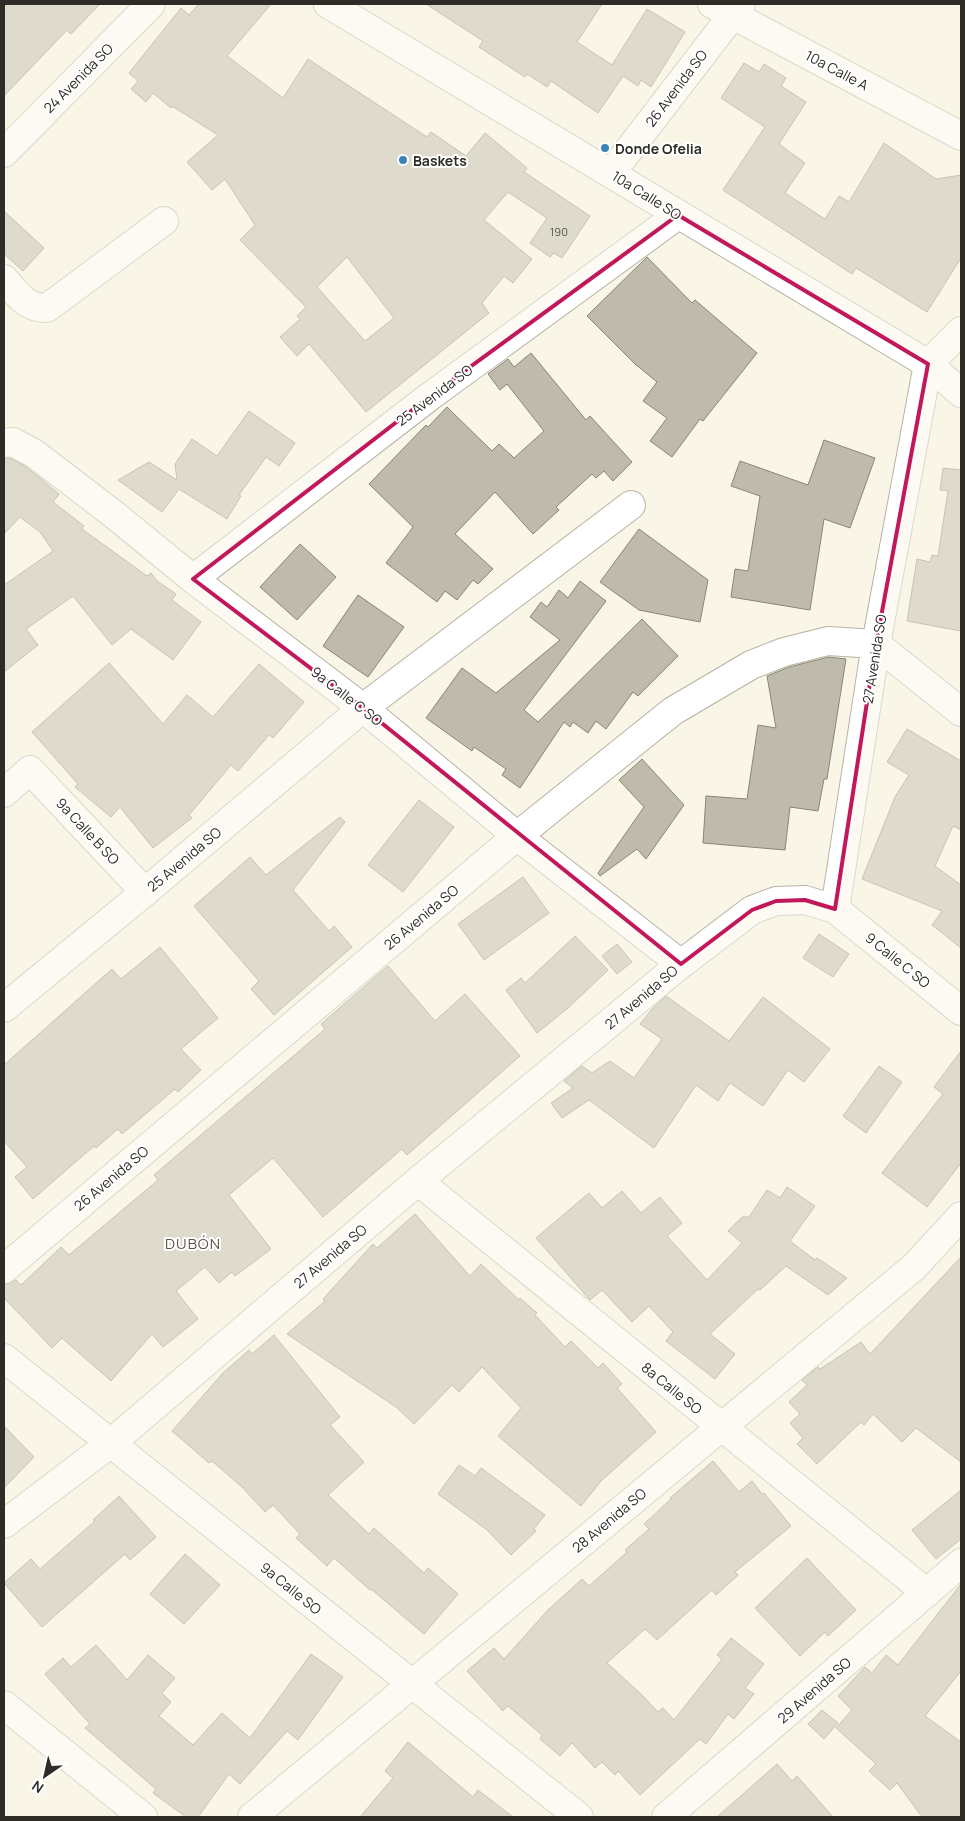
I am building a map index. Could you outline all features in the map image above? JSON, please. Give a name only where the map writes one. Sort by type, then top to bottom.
[{"type":"street","name":"24 Avenida SO","points":[[4,153],[151,4]]},
{"type":"street","name":"10a Calle SO","points":[[328,4],[928,364],[961,393]]},
{"type":"street","name":"26 Avenida SO","points":[[611,173],[728,7]]},
{"type":"street","name":"10a Calle A","points":[[728,7],[961,136]]},
{"type":"street","name":"25 Avenida SO","points":[[193,579],[429,397],[678,215]]},
{"type":"street","points":[[4,279],[28,305],[37,308],[47,308],[164,221]]},
{"type":"street","points":[[928,364],[961,332]]},
{"type":"street","name":"27 Avenida SO","points":[[4,1524],[111,1444],[418,1181],[681,964],[752,910],[776,901],[805,900],[835,909],[876,644],[928,364]]},
{"type":"street","name":"9a Calle C SO","points":[[4,443],[13,442],[35,454],[112,513],[193,579],[363,708],[517,836],[681,964]]},
{"type":"street","name":"25 Avenida SO","points":[[4,1008],[363,708],[631,505]]},
{"type":"street","name":"26 Avenida SO","points":[[4,1269],[517,836],[673,711],[751,665],[784,652],[828,641],[876,644]]},
{"type":"street","points":[[876,644],[961,712]]},
{"type":"street","name":"9a Calle B SO","points":[[4,793],[30,770],[145,892]]},
{"type":"street","name":"9 Calle C SO","points":[[835,909],[961,1010]]},
{"type":"street","name":"8a Calle SO","points":[[418,1181],[927,1593]]},
{"type":"street","name":"28 Avenida SO","points":[[252,1817],[914,1267],[961,1216]]},
{"type":"street","name":"9a Calle SO","points":[[4,1358],[579,1817]]},
{"type":"street","name":"29 Avenida SO","points":[[666,1817],[961,1563]]},
{"type":"street","points":[[4,1705],[143,1817]]},
{"type":"highlighted area","points":[[678,215],[928,364],[876,644],[835,909],[805,900],[776,901],[752,910],[681,964],[363,708],[193,579],[429,397]]},
{"type":"building","points":[[4,4],[100,4],[71,34],[67,30],[4,96]]},
{"type":"building","points":[[199,4],[271,4],[227,56],[283,98],[308,59],[427,137],[431,132],[466,156],[485,133],[527,168],[524,172],[590,216],[562,258],[554,253],[550,257],[530,243],[547,218],[508,192],[484,220],[532,259],[513,283],[504,276],[482,303],[489,313],[366,412],[309,344],[297,356],[280,337],[300,319],[297,316],[306,307],[240,240],[255,225],[225,179],[212,190],[187,162],[218,135],[172,106],[171,108],[153,93],[146,102],[131,89],[138,81],[129,73],[181,8],[189,15]],"holes":[[[347,257],[394,318],[365,341],[317,287]]]},
{"type":"building","points":[[426,4],[602,4],[577,42],[612,65],[647,9],[685,32],[651,87],[641,80],[638,86],[623,76],[598,113],[551,81],[547,87],[527,74],[525,77],[479,47],[483,41]]},
{"type":"building","points":[[744,63],[759,72],[764,64],[786,78],[781,86],[806,102],[779,144],[805,163],[785,193],[825,219],[839,196],[849,202],[884,143],[936,179],[961,175],[961,258],[927,312],[856,268],[852,274],[723,190],[765,127],[721,98]]},
{"type":"building","points":[[4,211],[44,248],[23,271],[4,254]]},
{"type":"building","points":[[647,257],[692,303],[695,300],[757,353],[703,421],[700,419],[672,457],[650,441],[667,418],[643,401],[657,382],[635,364],[587,316]]},
{"type":"building","points":[[531,353],[586,420],[590,416],[632,462],[613,481],[604,471],[596,478],[592,474],[556,507],[559,510],[533,534],[495,492],[455,534],[493,569],[478,584],[473,580],[457,600],[445,591],[437,602],[386,563],[413,527],[369,484],[426,425],[428,427],[447,407],[492,451],[499,444],[514,458],[544,431],[507,384],[500,390],[488,374],[508,359],[514,367]]},
{"type":"building","points":[[249,411],[295,443],[279,466],[266,457],[239,495],[241,496],[227,519],[179,489],[162,512],[118,480],[149,462],[177,480],[175,464],[192,439],[217,456]]},
{"type":"building","points":[[824,440],[875,458],[850,528],[824,519],[810,610],[731,597],[735,569],[748,571],[760,496],[731,486],[740,461],[808,485]]},
{"type":"building","points":[[4,458],[10,458],[40,478],[59,494],[53,502],[84,526],[82,529],[147,576],[151,573],[157,581],[176,594],[172,600],[201,622],[173,660],[131,629],[112,645],[73,596],[26,629],[38,645],[4,672],[4,585],[53,551],[40,532],[20,517],[4,534]]},
{"type":"building","points":[[943,468],[961,470],[961,631],[907,621],[917,559],[930,562],[932,555],[938,556],[948,491],[940,490]]},
{"type":"building","points":[[639,529],[708,580],[700,622],[639,610],[600,582]]},
{"type":"building","points":[[300,544],[336,577],[297,620],[260,587]]},
{"type":"building","points":[[580,581],[606,601],[524,710],[538,722],[642,619],[678,656],[638,696],[633,692],[606,729],[596,721],[588,733],[573,722],[570,727],[564,722],[520,788],[502,775],[506,769],[474,747],[472,751],[426,718],[462,668],[496,693],[560,640],[530,617],[541,602],[547,607],[559,590],[568,598]]},
{"type":"building","points":[[358,595],[404,627],[368,677],[323,646]]},
{"type":"building","points":[[829,657],[846,659],[827,779],[824,779],[818,811],[790,807],[785,850],[703,843],[706,796],[747,799],[758,725],[776,728],[767,676],[789,667]]},
{"type":"building","points":[[109,663],[163,724],[187,695],[213,717],[259,664],[304,702],[273,738],[269,735],[238,771],[231,765],[189,815],[192,818],[153,848],[120,807],[111,817],[75,787],[78,784],[32,732]]},
{"type":"building","points":[[907,729],[961,761],[961,830],[953,826],[935,866],[961,885],[961,948],[932,925],[942,911],[862,879],[895,797],[909,775],[887,762]]},
{"type":"building","points":[[642,759],[684,805],[646,859],[637,849],[600,876],[598,873],[644,807],[619,780]]},
{"type":"building","points":[[419,800],[454,827],[403,892],[368,865]]},
{"type":"building","points":[[340,817],[345,822],[293,890],[329,931],[334,926],[352,947],[274,1015],[251,989],[259,981],[194,906],[250,857],[266,875]]},
{"type":"building","points":[[523,877],[549,913],[484,960],[458,924]]},
{"type":"building","points":[[819,934],[849,954],[833,977],[803,958]]},
{"type":"building","points":[[575,936],[608,970],[567,1009],[537,1033],[506,990],[521,978],[525,983]]},
{"type":"building","points":[[617,944],[632,962],[617,974],[602,956]]},
{"type":"building","points":[[160,947],[218,1018],[181,1049],[201,1070],[178,1092],[175,1089],[122,1134],[118,1129],[96,1148],[94,1146],[33,1199],[15,1177],[27,1167],[4,1141],[4,1065],[112,969],[121,979]]},
{"type":"building","points":[[388,966],[435,1021],[465,994],[520,1056],[407,1155],[402,1149],[323,1217],[273,1158],[229,1195],[271,1249],[235,1276],[232,1272],[219,1283],[205,1267],[176,1291],[198,1319],[163,1347],[152,1334],[111,1381],[62,1338],[52,1348],[4,1298],[4,1284],[16,1280],[21,1285],[61,1247],[69,1255],[158,1180],[154,1175],[325,1029],[321,1024]]},
{"type":"building","points":[[666,996],[729,1041],[763,997],[830,1049],[804,1082],[788,1070],[763,1106],[730,1083],[718,1101],[696,1085],[654,1148],[589,1100],[562,1118],[551,1103],[573,1088],[564,1081],[582,1066],[592,1073],[610,1061],[634,1078],[662,1039],[640,1024]]},
{"type":"building","points":[[961,1051],[961,1163],[927,1207],[882,1173],[943,1094],[934,1087]]},
{"type":"building","points":[[879,1066],[902,1082],[866,1133],[843,1116]]},
{"type":"building","points":[[787,1187],[815,1206],[790,1241],[815,1260],[817,1258],[847,1278],[828,1295],[786,1266],[760,1290],[758,1289],[710,1334],[735,1354],[715,1379],[666,1341],[673,1332],[649,1306],[632,1322],[602,1290],[590,1300],[536,1238],[589,1193],[602,1208],[622,1191],[641,1213],[660,1197],[682,1223],[667,1236],[707,1280],[742,1243],[728,1231],[742,1217],[749,1217],[767,1190],[780,1198]]},
{"type":"building","points":[[415,1214],[470,1276],[481,1264],[519,1300],[520,1298],[537,1313],[535,1315],[565,1347],[571,1341],[598,1368],[603,1363],[622,1384],[617,1388],[656,1432],[601,1481],[581,1506],[498,1436],[521,1408],[482,1367],[459,1392],[452,1385],[414,1424],[396,1407],[287,1334],[325,1301],[323,1299],[373,1244],[377,1248]]},
{"type":"building","points":[[961,1257],[961,1462],[916,1428],[902,1442],[873,1414],[864,1425],[861,1422],[817,1464],[797,1444],[803,1438],[790,1423],[800,1414],[789,1402],[807,1385],[802,1380],[818,1367],[820,1369],[861,1342],[870,1354]]},
{"type":"building","points":[[274,1335],[340,1417],[330,1425],[364,1462],[328,1495],[369,1534],[374,1528],[424,1573],[428,1568],[458,1594],[424,1634],[334,1558],[327,1566],[296,1538],[300,1534],[273,1505],[265,1512],[243,1488],[212,1461],[209,1463],[172,1431],[223,1373],[249,1350],[252,1354]]},
{"type":"building","points":[[4,1426],[34,1457],[4,1488]]},
{"type":"building","points":[[713,1461],[739,1492],[752,1481],[791,1526],[735,1572],[738,1575],[716,1595],[712,1590],[657,1640],[645,1629],[607,1663],[658,1712],[663,1708],[674,1720],[722,1659],[717,1655],[731,1638],[764,1664],[745,1688],[754,1694],[734,1719],[728,1714],[706,1744],[700,1739],[640,1795],[618,1771],[615,1775],[602,1762],[595,1768],[572,1743],[560,1756],[540,1739],[542,1735],[508,1706],[503,1711],[467,1671],[494,1648],[504,1659],[547,1611],[582,1579],[589,1586],[627,1552],[625,1550],[649,1529],[644,1524],[670,1498]]},
{"type":"building","points":[[459,1465],[475,1476],[481,1468],[545,1515],[534,1529],[536,1531],[511,1555],[487,1530],[438,1494]]},
{"type":"building","points":[[961,1490],[961,1539],[936,1559],[912,1530]]},
{"type":"building","points":[[119,1496],[156,1537],[130,1560],[125,1554],[42,1627],[4,1583],[31,1559],[40,1569],[95,1521],[93,1520]]},
{"type":"building","points":[[185,1554],[220,1585],[184,1624],[150,1594]]},
{"type":"building","points":[[807,1558],[856,1610],[828,1636],[825,1632],[800,1656],[755,1608]]},
{"type":"building","points":[[961,1584],[961,1671],[925,1716],[961,1742],[961,1817],[922,1817],[897,1783],[890,1790],[869,1771],[876,1764],[836,1728],[852,1710],[838,1696],[865,1667],[872,1673],[886,1655],[898,1665]]},
{"type":"building","points":[[96,1645],[127,1680],[148,1655],[175,1678],[162,1693],[171,1702],[159,1716],[193,1745],[222,1713],[250,1738],[311,1654],[343,1677],[298,1740],[287,1731],[240,1784],[229,1774],[198,1817],[186,1817],[153,1793],[156,1789],[85,1728],[90,1724],[45,1674],[63,1658],[71,1667]]},
{"type":"building","points":[[822,1710],[838,1723],[824,1739],[808,1724]]},
{"type":"building","points":[[408,1742],[473,1797],[478,1790],[513,1817],[360,1817],[393,1778],[385,1771]]},
{"type":"building","points":[[777,1764],[792,1781],[797,1776],[833,1817],[717,1817]]},
{"type":"place","name":"Donde Ofelia","points":[[605,148]]},
{"type":"place","name":"Baskets","points":[[403,160]]},
{"type":"district","name":"DUBÓN","points":[[193,1243]]}]
